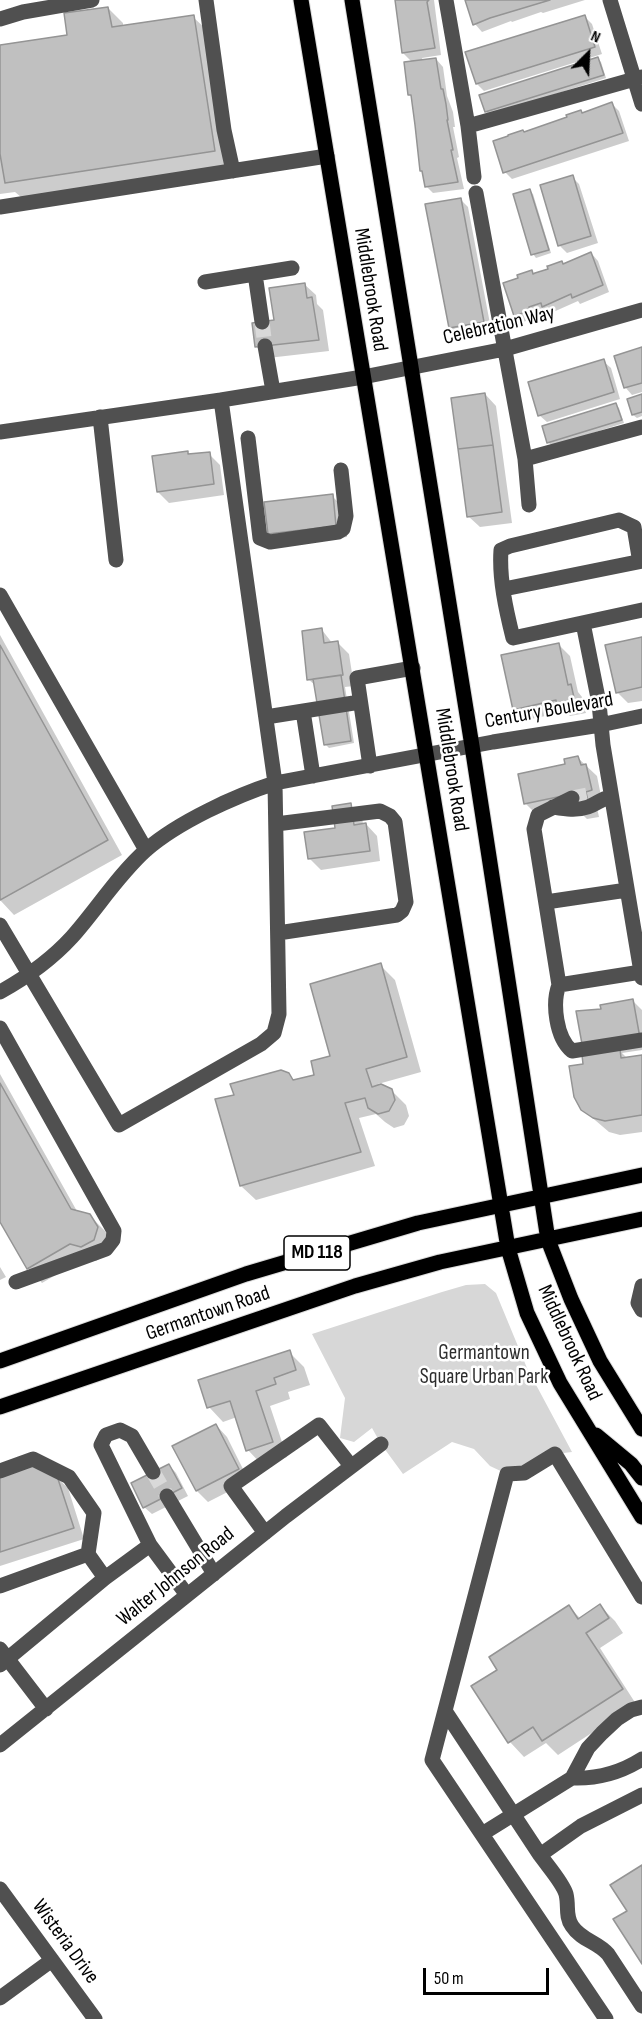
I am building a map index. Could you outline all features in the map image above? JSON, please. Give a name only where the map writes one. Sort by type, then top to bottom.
[{"type":"main road","name":"Middlebrook Road","points":[[301,0],[508,1248],[527,1313],[560,1383],[642,1517]]},
{"type":"main road","name":"Middlebrook Road","points":[[352,0],[472,746],[548,1240],[571,1299],[600,1361],[642,1429]]},
{"type":"main road","name":"Germantown Road","points":[[0,1361],[246,1274],[418,1223],[642,1175]]},
{"type":"main road","name":"Germantown Road","points":[[0,1407],[355,1287],[440,1262],[642,1219]]},
{"type":"main road","points":[[588,1429],[631,1464],[642,1478]]},
{"type":"street","points":[[0,19],[22,12],[92,0]]},
{"type":"street","points":[[206,0],[232,171]]},
{"type":"street","points":[[446,0],[468,126],[474,177]]},
{"type":"street","points":[[610,0],[638,78],[642,104]]},
{"type":"street","points":[[468,126],[638,78]]},
{"type":"street","points":[[0,207],[327,156]]},
{"type":"street","points":[[476,193],[525,459],[529,505]]},
{"type":"street","points":[[205,282],[292,268]]},
{"type":"street","points":[[255,274],[262,322]]},
{"type":"street","name":"Celebration Way","points":[[0,432],[363,377],[505,349],[642,310]]},
{"type":"street","points":[[266,346],[273,391]]},
{"type":"street","points":[[0,925],[119,1125],[261,1044],[274,1033],[279,1014],[275,783],[221,400]]},
{"type":"street","points":[[100,417],[116,560]]},
{"type":"street","points":[[525,459],[642,427]]},
{"type":"street","points":[[248,438],[260,538],[270,542],[338,532],[344,529],[346,522],[341,470]]},
{"type":"street","points":[[504,589],[642,560],[639,557],[634,527],[619,520],[564,532],[501,550],[500,562],[507,616],[513,638],[642,610]]},
{"type":"street","points":[[0,595],[146,850]]},
{"type":"street","points":[[553,807],[571,810],[591,806],[593,797],[600,725],[599,703],[583,623]]},
{"type":"street","points":[[370,766],[357,678],[413,669]]},
{"type":"street","points":[[266,717],[360,702]]},
{"type":"street","points":[[303,711],[313,776]]},
{"type":"street","name":"Century Boulevard","points":[[0,992],[30,976],[71,938],[104,896],[146,850],[174,829],[259,788],[427,754],[642,716]]},
{"type":"street","points":[[593,797],[543,811],[538,815],[534,829],[559,985],[555,1002],[560,1030],[565,1045],[572,1051],[642,1040]]},
{"type":"street","points":[[559,985],[641,975],[617,819],[593,797]]},
{"type":"street","points":[[276,824],[380,811],[390,816],[395,822],[406,902],[402,911],[397,915],[278,933]]},
{"type":"street","points":[[546,902],[627,890]]},
{"type":"street","points":[[0,1028],[114,1231],[113,1240],[106,1249],[16,1282]]},
{"type":"street","points":[[642,1287],[638,1303],[642,1310]]},
{"type":"street","points":[[265,1533],[231,1486],[319,1425],[351,1466]]},
{"type":"street","points":[[153,1472],[132,1436],[120,1430],[106,1435],[101,1445],[150,1545],[187,1595]]},
{"type":"street","name":"Walter Johnson Road","points":[[0,1745],[265,1533],[381,1444]]},
{"type":"street","points":[[606,2019],[432,1760],[507,1474],[524,1473],[555,1454],[642,1597]]},
{"type":"street","points":[[0,1471],[33,1459],[69,1477],[94,1513],[88,1554],[105,1578]]},
{"type":"street","points":[[167,1496],[214,1574]]},
{"type":"street","points":[[46,1708],[3,1658],[150,1545]]},
{"type":"street","points":[[0,1586],[88,1554]]},
{"type":"street","points":[[482,1834],[572,1778],[588,1748],[602,1732],[631,1710],[642,1707]]},
{"type":"street","points":[[445,1711],[566,1893],[569,1922],[581,1937],[602,1947],[642,2006]]},
{"type":"street","points":[[572,1778],[608,1775],[642,1760]]},
{"type":"street","points":[[540,1856],[581,1826],[642,1795]]},
{"type":"street","name":"Wisteria Drive","points":[[0,1889],[95,2019]]},
{"type":"street","points":[[0,1998],[52,1960]]},
{"type":"green space","name":"Germantown Square Urban Park","points":[[485,1284],[496,1293],[527,1368],[572,1452],[555,1454],[507,1474],[490,1466],[474,1449],[452,1442],[403,1474],[372,1428],[354,1442],[340,1438],[345,1398],[312,1334],[466,1285]]},
{"type":"building","points":[[395,0],[429,0],[427,2],[435,48],[402,53]]},
{"type":"building","points":[[465,0],[550,0],[473,25]]},
{"type":"building","points":[[108,7],[112,27],[194,15],[215,151],[5,183],[0,154],[0,45],[67,35],[64,13]]},
{"type":"building","points":[[585,15],[595,47],[476,84],[465,52]]},
{"type":"building","points":[[598,57],[604,75],[485,112],[479,95]]},
{"type":"building","points":[[436,58],[446,104],[453,150],[451,150],[458,182],[425,187],[422,171],[420,171],[411,95],[408,95],[404,62]]},
{"type":"building","points":[[612,102],[623,133],[503,173],[493,141],[567,117],[566,115],[581,110],[582,113]]},
{"type":"building","points":[[573,175],[591,236],[558,246],[540,185]]},
{"type":"building","points":[[530,189],[549,250],[531,255],[513,194]]},
{"type":"building","points":[[461,198],[484,322],[449,328],[425,204]]},
{"type":"building","points":[[591,252],[603,285],[572,298],[571,294],[542,307],[541,303],[529,307],[529,311],[514,316],[503,283],[518,278],[517,275],[532,270],[533,274],[548,269],[547,266],[562,261],[563,264]]},
{"type":"building","points":[[305,283],[307,298],[312,297],[319,340],[255,347],[252,323],[274,320],[269,288]]},
{"type":"building","points":[[642,347],[642,383],[624,388],[614,356]]},
{"type":"building","points":[[604,359],[614,392],[538,416],[528,382]]},
{"type":"building","points":[[485,393],[493,445],[458,449],[451,398]]},
{"type":"building","points":[[642,394],[642,412],[632,415],[627,399]]},
{"type":"building","points":[[616,403],[622,420],[547,443],[542,426]]},
{"type":"building","points":[[493,445],[502,512],[467,517],[458,449]]},
{"type":"building","points":[[188,451],[188,454],[210,452],[214,484],[157,492],[152,456]]},
{"type":"building","points":[[333,494],[336,526],[268,534],[264,502]]},
{"type":"building","points":[[322,628],[324,643],[338,641],[343,675],[307,680],[302,631]]},
{"type":"building","points":[[642,637],[642,687],[616,693],[605,645]]},
{"type":"building","points":[[559,643],[568,685],[571,684],[575,702],[557,706],[556,700],[513,710],[501,655]]},
{"type":"building","points":[[0,645],[108,840],[0,900]]},
{"type":"building","points":[[341,675],[351,741],[324,745],[313,679]]},
{"type":"building","points":[[578,756],[581,765],[586,764],[592,790],[586,792],[589,806],[575,809],[572,794],[524,804],[518,774],[565,764],[564,759]]},
{"type":"building","points":[[351,803],[354,825],[366,823],[370,851],[308,859],[304,832],[335,828],[332,806]]},
{"type":"building","points":[[381,963],[407,1057],[366,1069],[372,1087],[381,1084],[392,1089],[395,1100],[389,1111],[378,1114],[368,1108],[365,1098],[345,1103],[361,1152],[240,1186],[215,1099],[234,1095],[230,1084],[281,1070],[289,1073],[293,1080],[314,1075],[311,1061],[330,1056],[310,984]]},
{"type":"building","points":[[633,999],[640,1038],[582,1044],[576,1011],[601,1009],[600,1005]]},
{"type":"building","points":[[620,1049],[621,1058],[642,1055],[642,1115],[605,1121],[593,1118],[581,1110],[574,1097],[569,1066],[583,1064],[582,1055]]},
{"type":"building","points":[[0,1083],[71,1209],[90,1214],[98,1227],[94,1240],[81,1247],[70,1244],[27,1269],[0,1222]]},
{"type":"building","points":[[290,1350],[296,1370],[274,1378],[276,1384],[256,1391],[273,1442],[246,1451],[230,1401],[207,1408],[198,1380]]},
{"type":"building","points":[[216,1424],[239,1469],[196,1491],[172,1446]]},
{"type":"building","points":[[30,1464],[57,1476],[74,1528],[0,1552],[0,1474]]},
{"type":"building","points":[[169,1464],[182,1488],[143,1508],[131,1483]]},
{"type":"building","points":[[600,1604],[609,1618],[586,1633],[623,1689],[542,1741],[533,1727],[508,1743],[471,1686],[497,1670],[489,1657],[569,1605],[578,1619]]},
{"type":"building","points":[[642,1865],[642,1964],[613,1919],[627,1911],[610,1885]]},
{"type":"tunnel","points":[[262,322],[265,346]]},
{"type":"tunnel","points":[[572,798],[587,795]]},
{"type":"tunnel","points":[[153,1472],[167,1496]]}]
